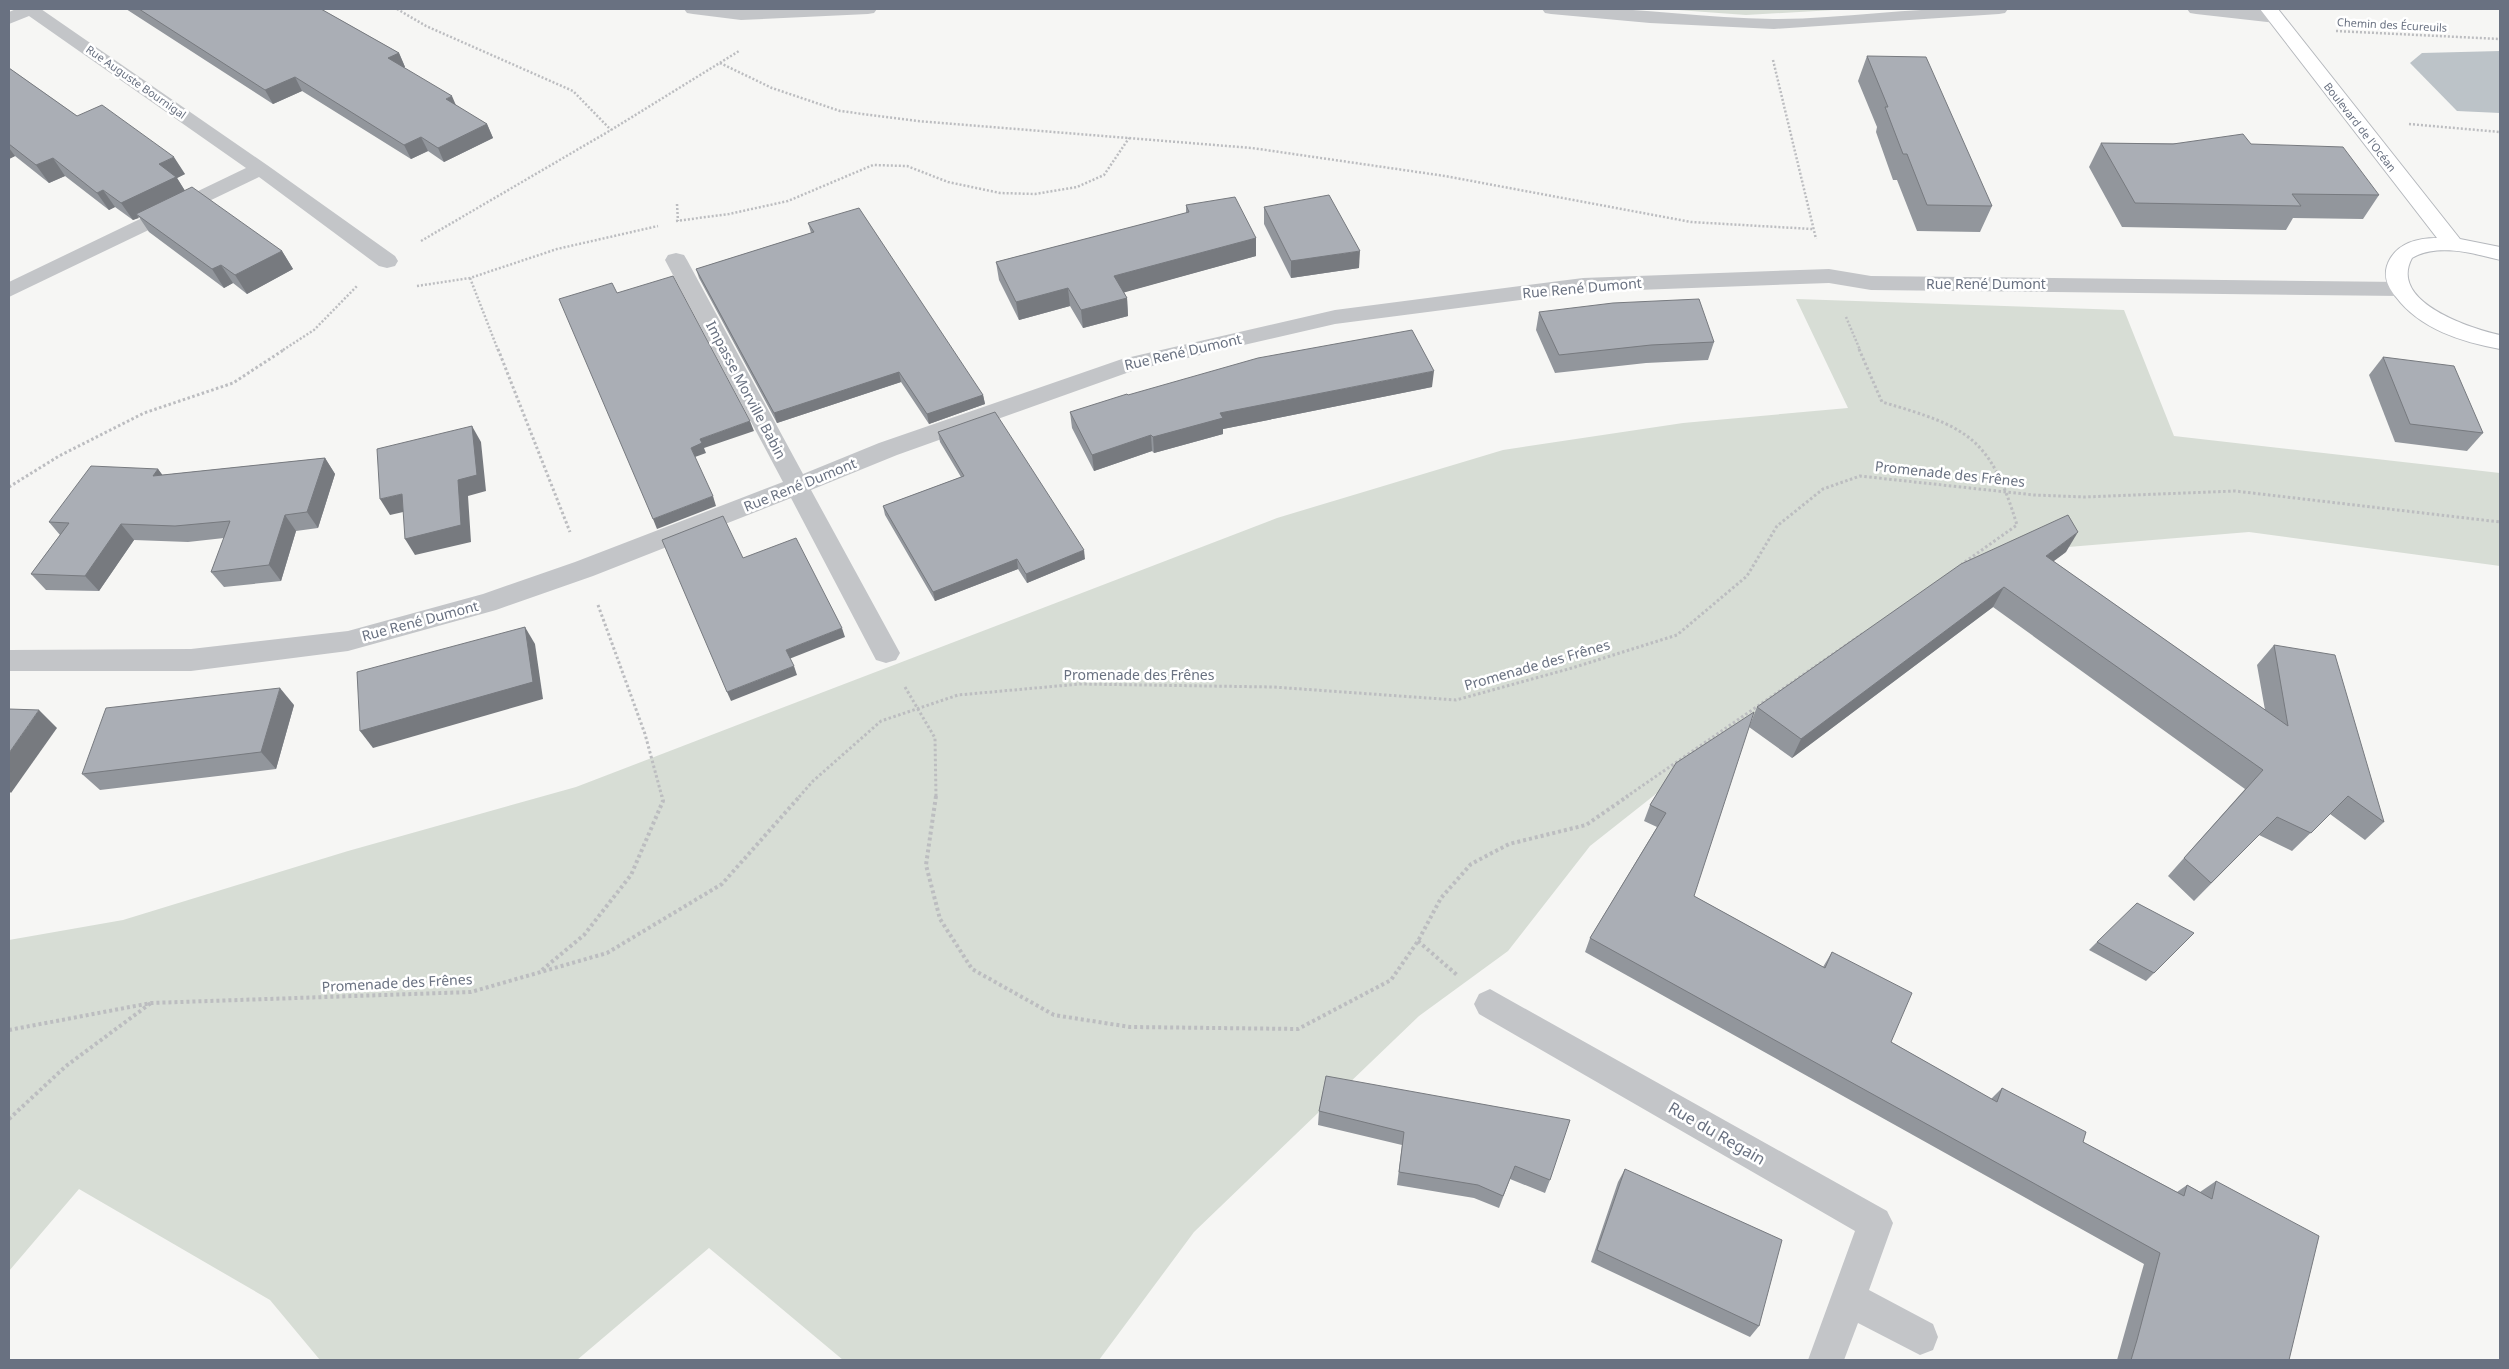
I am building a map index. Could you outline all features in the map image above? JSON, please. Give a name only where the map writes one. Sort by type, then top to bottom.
[{"type":"main road","name":"Boulevard de l'Océan","points":[[2276,19],[2452,243]]},
{"type":"main road","points":[[2500,253],[2477,246],[2452,243],[2428,244],[2409,250],[2398,260],[2395,274],[2401,289],[2426,312],[2454,329],[2500,342]]},
{"type":"street","name":"Rue Auguste Bournigal","points":[[9,19],[30,9],[260,169],[387,261]]},
{"type":"street","points":[[693,9],[741,15],[868,9]]},
{"type":"street","points":[[1551,9],[1650,18],[1764,23],[1999,9]]},
{"type":"street","points":[[2196,9],[2276,19]]},
{"type":"street","points":[[9,290],[260,169]]},
{"type":"street","name":"Impasse Morville Babin","points":[[676,260],[886,653]]},
{"type":"street","name":"Rue René Dumont","points":[[9,661],[191,660],[348,641],[487,603],[584,569],[888,449],[1130,364],[1335,317],[1583,285],[1829,276],[1871,283],[2401,289]]},
{"type":"street","name":"Rue du Regain","points":[[1490,1004],[1875,1223],[1826,1360]]},
{"type":"street","points":[[1848,1298],[1920,1338]]},
{"type":"path","points":[[397,9],[426,26],[510,61],[573,91],[611,130]]},
{"type":"path","points":[[387,261],[611,130],[720,63],[766,33],[772,15]]},
{"type":"path","name":"Chemin des Écureuils","points":[[2276,19],[2500,38]]},
{"type":"path","points":[[1764,23],[1812,229],[1829,276],[1882,402],[1954,426],[1975,441],[1993,465],[2007,491],[2017,525],[1958,567]]},
{"type":"path","points":[[720,63],[772,88],[840,111],[917,121],[1252,148],[1444,176],[1691,222],[1812,229]]},
{"type":"path","points":[[2354,119],[2500,132]]},
{"type":"path","points":[[670,223],[678,220],[729,214],[788,200],[873,165],[907,166],[948,182],[1000,192],[1035,194],[1077,187],[1104,175],[1129,138]]},
{"type":"path","points":[[677,204],[678,220]]},
{"type":"path","points":[[414,286],[470,278],[557,249],[661,225]]},
{"type":"path","points":[[470,278],[584,569],[645,734],[663,802],[631,876],[584,935],[539,972]]},
{"type":"path","points":[[9,487],[59,456],[144,413],[233,384],[314,330],[361,283]]},
{"type":"path","name":"Promenade des Frênes","points":[[9,1030],[152,1003],[471,992],[608,953],[722,884],[813,782],[881,721],[958,695],[1080,684],[1272,687],[1456,700],[1572,668],[1677,635],[1747,576],[1776,526],[1823,489],[1860,476],[2034,495],[2084,497],[2234,492],[2500,522]]},
{"type":"path","points":[[886,653],[935,738],[937,789],[926,865],[940,919],[972,969],[1054,1015],[1130,1028],[1298,1029],[1391,980],[1418,941],[1441,898],[1472,864],[1509,844],[1586,825],[1870,628]]},
{"type":"path","points":[[1418,941],[1490,1004]]},
{"type":"path","points":[[9,1119],[66,1066],[152,1003]]},
{"type":"shaded area","points":[[1664,9],[1850,9],[1746,15]]},
{"type":"shaded area","points":[[2500,51],[2500,113],[2457,111],[2410,63],[2422,53]]},
{"type":"shaded area","points":[[1796,299],[2124,310],[2174,436],[2500,473],[2500,566],[2249,532],[2020,551],[1780,696],[1590,846],[1508,951],[1419,1016],[1194,1232],[1099,1360],[843,1360],[709,1248],[577,1360],[320,1360],[270,1300],[79,1189],[9,1271],[9,940],[123,920],[348,851],[576,787],[1277,518],[1503,450],[1683,423],[1848,408]]},
{"type":"building","points":[[139,9],[321,9],[399,53],[388,58],[452,96],[446,99],[487,124],[438,148],[421,137],[404,145],[295,77],[265,90]]},
{"type":"building","points":[[1867,56],[1926,57],[1992,206],[1927,205],[1907,154],[1903,154],[1885,107],[1888,107]]},
{"type":"building","points":[[9,68],[77,116],[102,105],[174,157],[159,164],[176,177],[121,203],[103,190],[97,193],[53,158],[36,165],[9,144]]},
{"type":"building","points":[[2243,134],[2251,144],[2343,147],[2379,195],[2292,194],[2301,206],[2135,203],[2101,143],[2173,144]]},
{"type":"building","points":[[192,187],[282,251],[235,275],[221,265],[212,269],[136,214]]},
{"type":"building","points":[[1329,195],[1360,251],[1291,261],[1264,207]]},
{"type":"building","points":[[1235,197],[1256,238],[1114,276],[1127,298],[1081,310],[1068,288],[1016,302],[996,262],[1189,212],[1186,205]]},
{"type":"building","points":[[859,208],[983,395],[927,414],[899,372],[774,413],[696,269],[814,232],[808,223]]},
{"type":"building","points":[[673,276],[750,421],[700,439],[702,443],[691,448],[713,496],[653,519],[559,299],[612,283],[617,293]]},
{"type":"building","points":[[1699,299],[1714,342],[1651,345],[1559,355],[1539,312],[1613,303]]},
{"type":"building","points":[[1412,330],[1434,371],[1220,413],[1223,418],[1153,437],[1151,435],[1092,455],[1070,412],[1127,394],[1258,358]]},
{"type":"building","points":[[2383,357],[2454,366],[2483,433],[2410,424]]},
{"type":"building","points":[[995,412],[1084,550],[1026,574],[1017,559],[933,592],[883,506],[964,476],[938,432]]},
{"type":"building","points":[[472,426],[477,475],[458,480],[461,525],[405,539],[402,494],[380,499],[377,449]]},
{"type":"building","points":[[325,458],[307,512],[285,515],[269,565],[211,572],[230,521],[175,526],[121,524],[85,576],[31,574],[69,523],[49,522],[91,466],[158,469],[153,476]]},
{"type":"building","points":[[2068,515],[2078,532],[2046,556],[2288,726],[2274,645],[2335,655],[2384,822],[2348,796],[2311,833],[2277,817],[2211,883],[2184,858],[2263,770],[2004,587],[1801,739],[1757,707],[1961,564]]},
{"type":"building","points":[[723,516],[743,558],[796,538],[842,628],[786,650],[794,666],[727,692],[662,540]]},
{"type":"building","points":[[525,627],[533,682],[360,731],[357,672]]},
{"type":"building","points":[[280,688],[261,752],[82,774],[106,708]]},
{"type":"building","points":[[9,709],[39,710],[9,753]]},
{"type":"building","points":[[1754,712],[1694,896],[1825,968],[1832,952],[1912,993],[1891,1042],[1997,1102],[2002,1088],[2086,1132],[2083,1142],[2184,1196],[2187,1185],[2212,1199],[2216,1181],[2319,1236],[2289,1360],[2131,1360],[2160,1253],[1590,938],[1666,813],[1650,805],[1676,763]]},
{"type":"building","points":[[2137,903],[2194,933],[2154,973],[2097,942]]},
{"type":"building","points":[[1326,1076],[1570,1120],[1550,1180],[1515,1166],[1503,1196],[1478,1185],[1399,1172],[1404,1132],[1319,1111]]},
{"type":"building","points":[[1625,1169],[1782,1240],[1759,1326],[1597,1250]]}]
